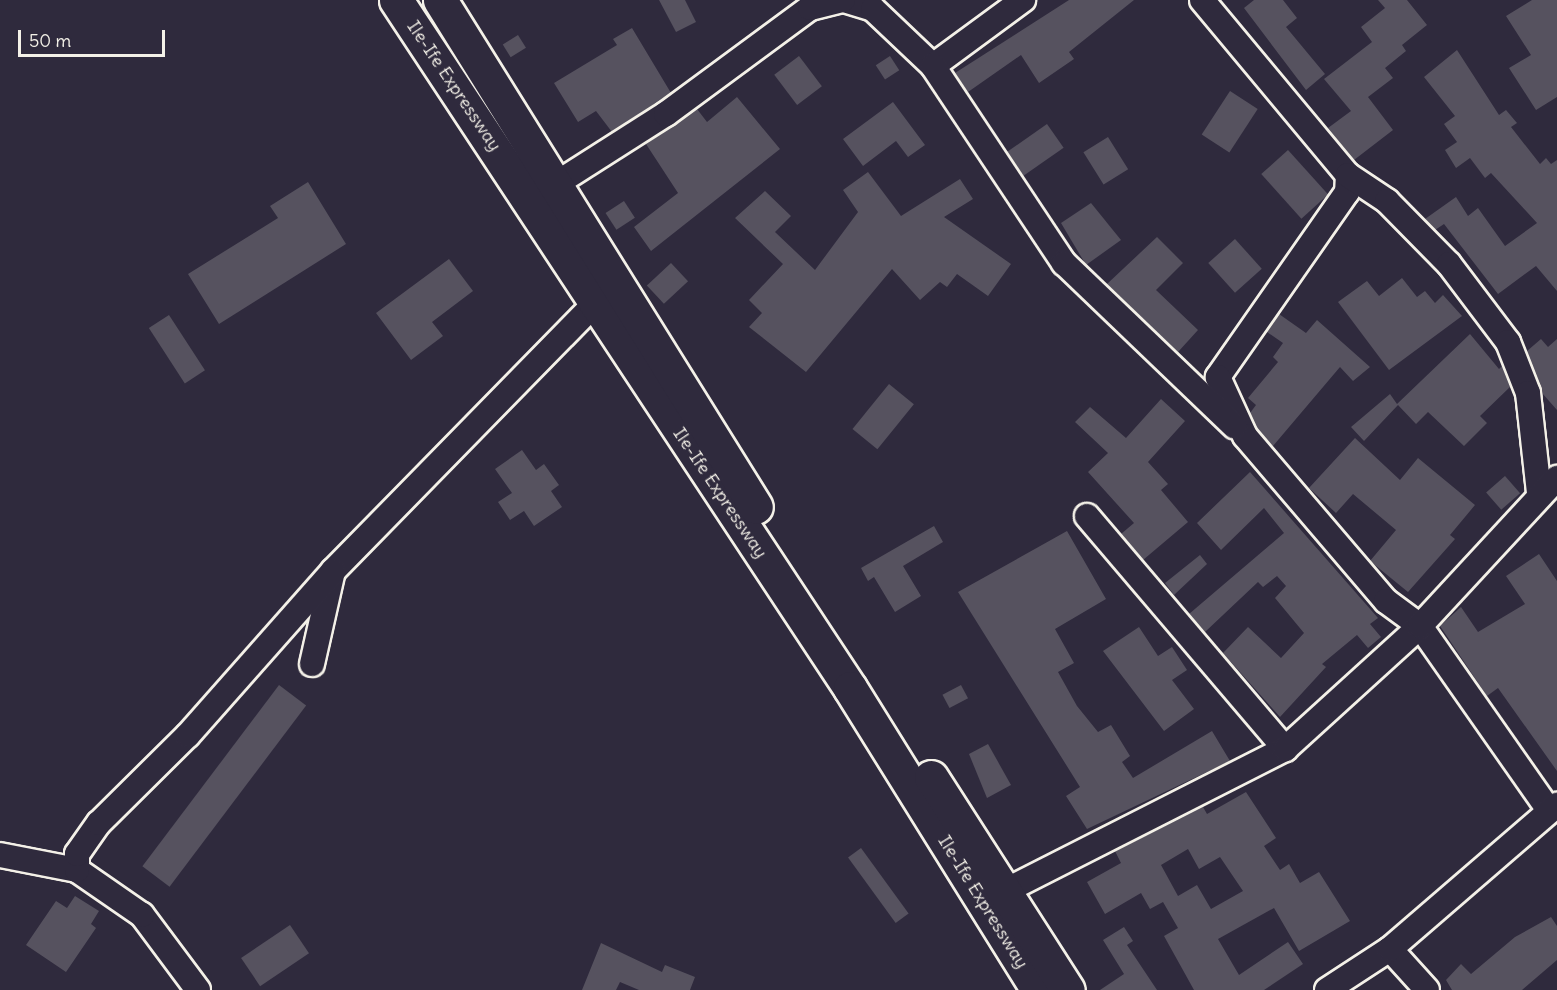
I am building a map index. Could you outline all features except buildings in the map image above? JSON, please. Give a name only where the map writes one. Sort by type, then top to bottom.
[{"type":"main road","name":"Ile-Ife Expressway","points":[[396,0],[459,90],[595,303],[850,688],[1034,989]]},
{"type":"main road","name":"Ile-Ife Expressway","points":[[440,0],[539,152],[556,184],[877,698],[1007,890],[1068,990]]},
{"type":"main road","points":[[459,90],[486,73]]},
{"type":"main road","points":[[510,171],[539,152]]},
{"type":"street","points":[[556,184],[676,108],[810,8],[843,0],[873,9],[933,66],[1064,263],[1245,436],[1386,601],[1420,626],[1553,808],[1390,949],[1327,990]]},
{"type":"street","points":[[933,66],[1023,0]]},
{"type":"street","points":[[1007,890],[1285,749],[1420,626],[1548,485],[1528,393],[1508,342],[1449,264],[1387,201],[1348,175],[1202,0]]},
{"type":"street","points":[[1245,436],[1218,377],[1347,192],[1348,175]]},
{"type":"street","points":[[77,870],[77,854],[99,823],[188,735],[333,572],[595,303]]},
{"type":"street","points":[[1087,516],[1285,749]]},
{"type":"street","points":[[312,664],[333,572]]},
{"type":"street","points":[[0,855],[77,870],[142,915],[198,990]]},
{"type":"street","points":[[1390,949],[1427,990]]}]
